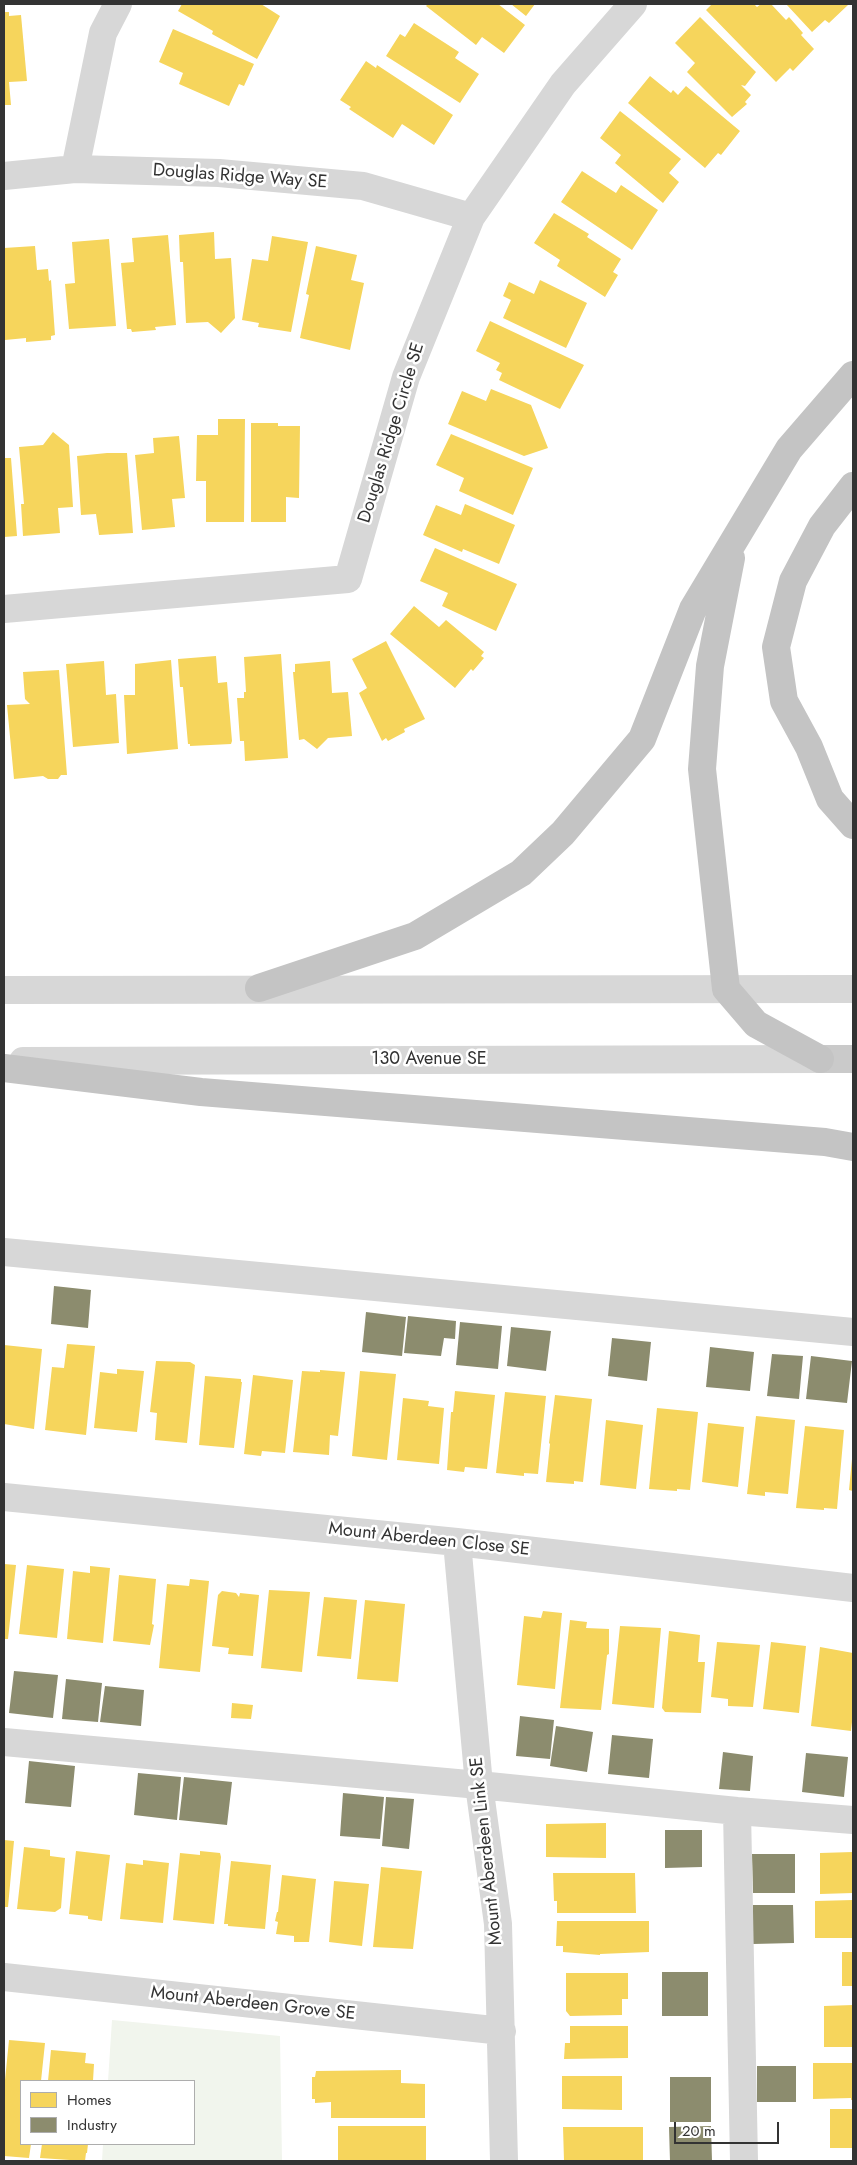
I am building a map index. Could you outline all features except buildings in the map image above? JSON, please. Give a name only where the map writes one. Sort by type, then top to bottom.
[{"type":"highway","points":[[259,988],[415,936],[521,873],[563,833],[642,739],[693,609],[788,449],[853,375]]},
{"type":"highway","points":[[853,486],[822,526],[793,582],[776,647],[784,701],[809,747],[830,799],[853,825]]},
{"type":"highway","points":[[735,537],[710,666],[702,769],[726,989],[756,1024],[820,1059]]},
{"type":"highway","points":[[4,1068],[201,1092],[825,1142],[853,1147]]},
{"type":"main road","name":"130 Avenue SE","points":[[820,1059],[853,1059]]},
{"type":"street","points":[[76,169],[103,32],[118,4]]},
{"type":"street","name":"Douglas Ridge Circle SE","points":[[4,609],[348,578],[406,377],[471,218],[563,84],[633,4]]},
{"type":"street","name":"Douglas Ridge Way SE","points":[[4,176],[76,169],[219,173],[363,186],[471,218]]},
{"type":"street","points":[[4,990],[259,988],[853,989]]},
{"type":"street","name":"130 Avenue SE","points":[[4,1061],[820,1059]]},
{"type":"street","points":[[4,1252],[853,1332]]},
{"type":"street","name":"Mount Aberdeen Close SE","points":[[4,1497],[457,1542],[853,1588]]},
{"type":"street","name":"Mount Aberdeen Link SE","points":[[457,1542],[479,1785],[498,1924],[504,2161]]},
{"type":"street","points":[[4,1742],[479,1785],[737,1812],[853,1820]]},
{"type":"street","points":[[737,1812],[744,2161]]},
{"type":"street","name":"Mount Aberdeen Grove SE","points":[[4,1977],[502,2031]]},
{"type":"shaded area","points":[[112,2020],[280,2036],[282,2161],[102,2161],[103,2145],[195,2145],[195,2080],[108,2080]]}]
